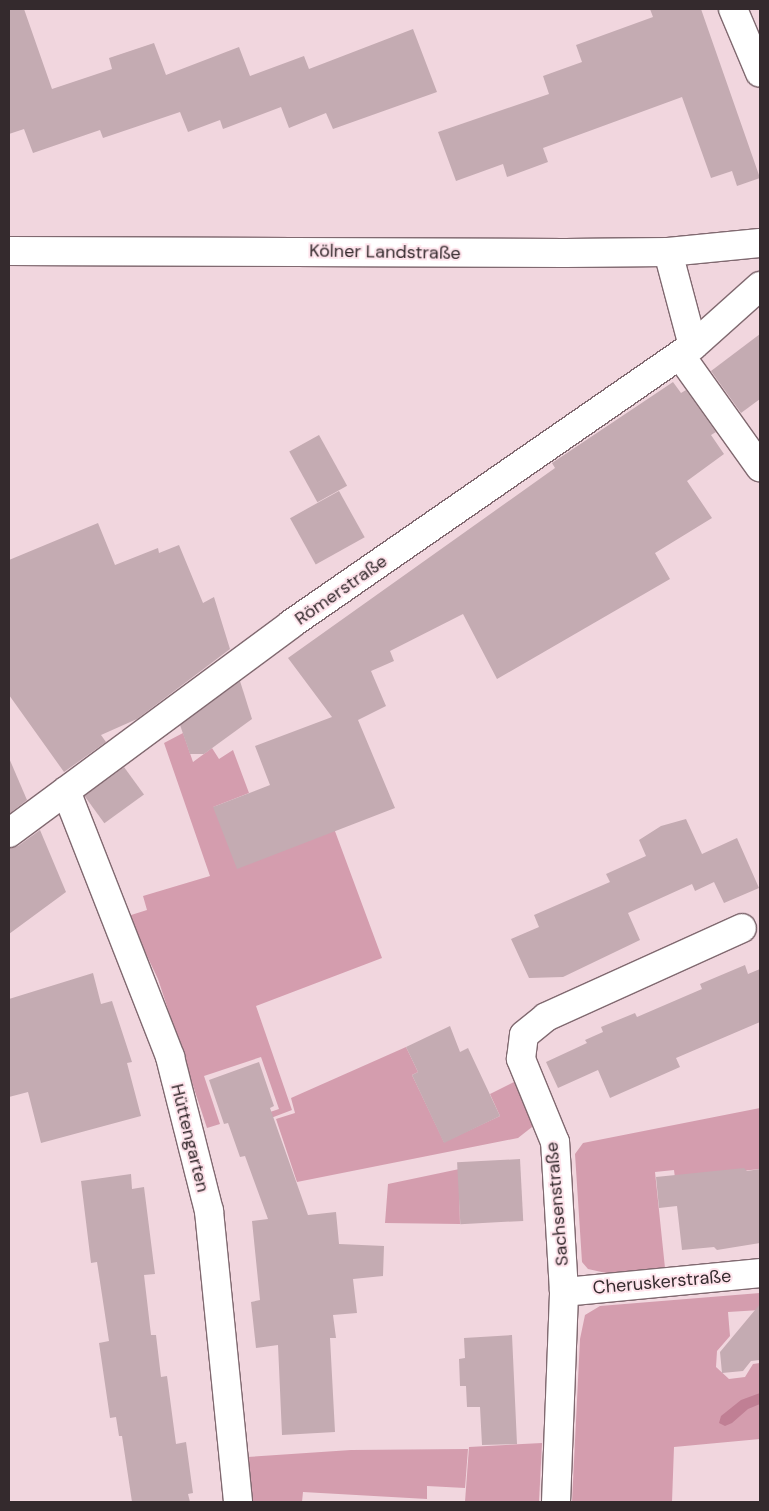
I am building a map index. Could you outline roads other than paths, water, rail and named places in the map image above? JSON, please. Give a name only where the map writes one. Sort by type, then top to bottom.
[{"type":"street","points":[[733,9],[760,73]]},
{"type":"street","name":"Kölner Landstraße","points":[[9,251],[668,252],[760,244]]},
{"type":"street","points":[[668,252],[687,351],[760,466]]},
{"type":"street","name":"Römerstraße","points":[[9,833],[291,624],[687,351],[760,286]]},
{"type":"street","name":"Hüttengarten","points":[[66,791],[170,1057],[209,1211],[238,1502]]},
{"type":"street","name":"Sachsenstraße","points":[[556,1502],[564,1292],[555,1142],[521,1059],[524,1035],[546,1018],[742,928]]},
{"type":"street","name":"Cheruskerstraße","points":[[564,1292],[760,1273]]}]
